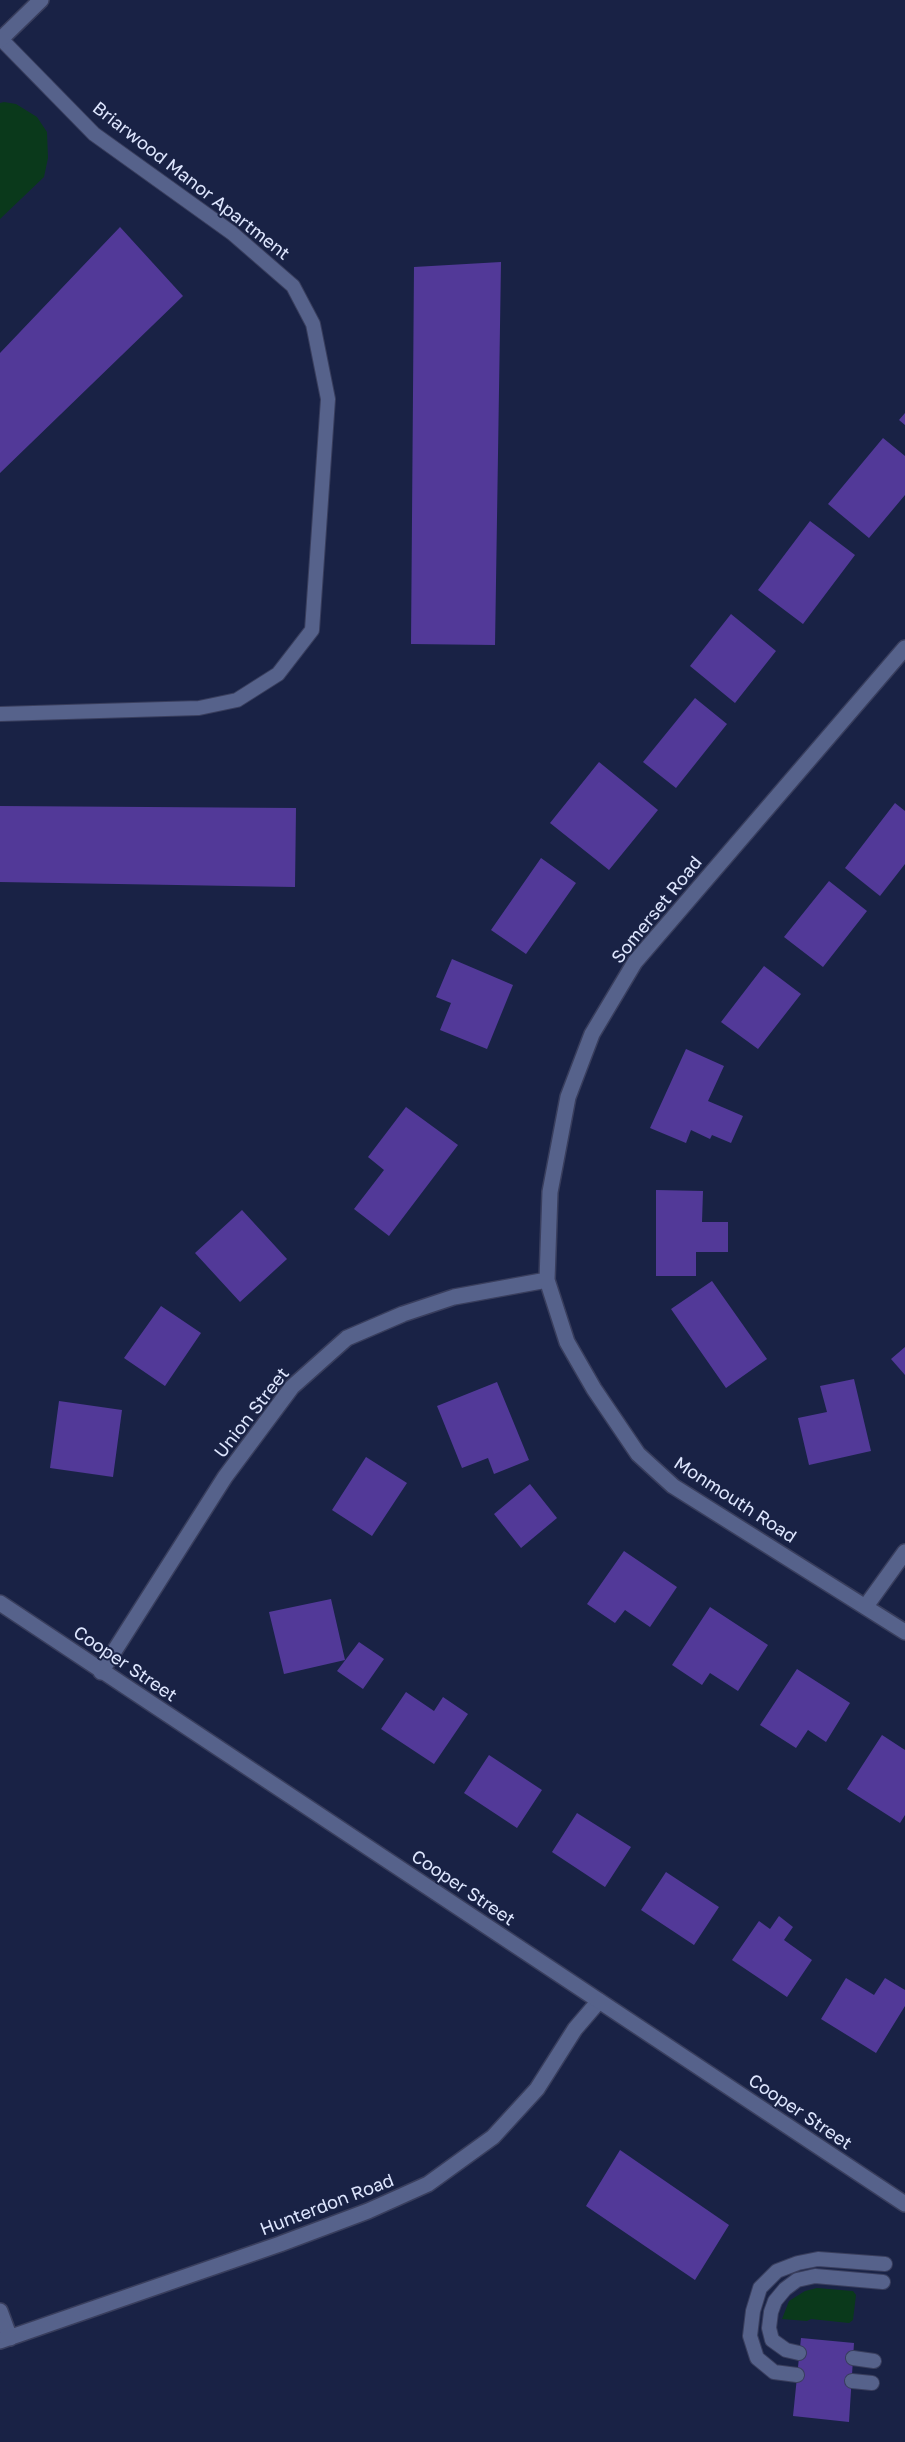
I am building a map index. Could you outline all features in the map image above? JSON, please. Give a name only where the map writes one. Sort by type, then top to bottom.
[{"type":"street","points":[[1,40],[41,0]]},
{"type":"street","name":"Somerset Road","points":[[547,1280],[550,1192],[568,1096],[592,1034],[635,962],[905,648]]},
{"type":"street","name":"Monmouth Road","points":[[547,1280],[567,1342],[594,1388],[638,1454],[673,1486],[905,1632]]},
{"type":"street","name":"Union Street","points":[[101,1672],[225,1477],[299,1381],[348,1338],[403,1314],[454,1297],[547,1280]]},
{"type":"street","points":[[866,1606],[905,1552]]},
{"type":"street","name":"Cooper Street","points":[[0,1602],[101,1672],[905,2204]]},
{"type":"street","name":"Hunterdon Road","points":[[5,2339],[280,2244],[368,2211],[428,2184],[493,2136],[538,2089],[575,2030],[599,2001]]},
{"type":"street","points":[[0,2311],[5,2339]]},
{"type":"lane","name":"Briarwood Manor Apartment","points":[[0,714],[199,708],[237,700],[278,674],[312,630],[328,399],[313,324],[293,286],[232,233],[94,134],[1,40]]},
{"type":"lane","points":[[797,2375],[774,2372],[757,2358],[750,2336],[752,2311],[760,2288],[777,2271],[798,2263],[818,2259],[885,2264]]},
{"type":"lane","points":[[799,2353],[786,2350],[772,2340],[769,2328],[771,2312],[775,2301],[785,2289],[797,2280],[815,2276],[883,2282]]},
{"type":"lane","points":[[853,2358],[874,2361]]},
{"type":"lane","points":[[852,2381],[872,2383]]},
{"type":"green space","points":[[0,103],[16,104],[37,117],[47,132],[48,158],[44,177],[0,219]]},
{"type":"green space","points":[[817,2288],[853,2291],[856,2295],[853,2320],[849,2323],[811,2319],[807,2321],[782,2319],[789,2301],[805,2291]]},
{"type":"building","points":[[120,227],[183,296],[0,473],[0,353]]},
{"type":"building","points":[[501,262],[495,645],[411,644],[414,267]]},
{"type":"building","points":[[905,413],[905,425],[899,420]]},
{"type":"building","points":[[883,438],[905,456],[905,495],[869,538],[828,504]]},
{"type":"building","points":[[810,521],[855,555],[803,624],[758,590]]},
{"type":"building","points":[[731,614],[776,651],[735,703],[690,666]]},
{"type":"building","points":[[695,698],[727,724],[676,788],[643,762]]},
{"type":"building","points":[[599,762],[658,810],[609,870],[550,823]]},
{"type":"building","points":[[895,803],[905,811],[905,864],[880,896],[845,868]]},
{"type":"building","points":[[0,806],[296,808],[295,887],[0,882]]},
{"type":"building","points":[[541,858],[576,883],[526,954],[491,930]]},
{"type":"building","points":[[829,881],[867,911],[823,967],[784,937]]},
{"type":"building","points":[[452,959],[513,985],[487,1049],[440,1030],[451,1003],[436,997]]},
{"type":"building","points":[[764,966],[801,994],[758,1049],[721,1022]]},
{"type":"building","points":[[686,1049],[724,1066],[708,1101],[743,1116],[731,1143],[712,1135],[710,1139],[691,1130],[686,1143],[650,1128]]},
{"type":"building","points":[[406,1107],[458,1145],[389,1236],[354,1209],[384,1170],[368,1157]]},
{"type":"building","points":[[656,1190],[703,1191],[702,1222],[728,1222],[728,1252],[696,1252],[696,1276],[656,1276]]},
{"type":"building","points":[[242,1210],[287,1259],[240,1302],[195,1253]]},
{"type":"building","points":[[712,1281],[767,1359],[726,1388],[671,1309]]},
{"type":"building","points":[[161,1306],[201,1333],[165,1386],[124,1358]]},
{"type":"building","points":[[905,1347],[905,1375],[891,1359]]},
{"type":"building","points":[[854,1379],[871,1451],[809,1465],[798,1418],[827,1412],[820,1386]]},
{"type":"building","points":[[497,1382],[529,1460],[494,1474],[488,1458],[462,1468],[437,1406]]},
{"type":"building","points":[[59,1401],[122,1410],[113,1477],[50,1468]]},
{"type":"building","points":[[366,1457],[407,1483],[372,1536],[332,1510]]},
{"type":"building","points":[[530,1484],[557,1518],[521,1548],[494,1514]]},
{"type":"building","points":[[624,1551],[677,1587],[650,1627],[625,1610],[615,1623],[587,1604]]},
{"type":"building","points":[[331,1599],[345,1660],[284,1674],[269,1612]]},
{"type":"building","points":[[710,1607],[768,1645],[738,1691],[710,1673],[702,1685],[672,1665]]},
{"type":"building","points":[[359,1642],[384,1659],[363,1689],[337,1671]]},
{"type":"building","points":[[797,1669],[850,1703],[826,1742],[808,1730],[796,1748],[760,1725]]},
{"type":"building","points":[[406,1692],[434,1711],[443,1697],[468,1714],[434,1764],[381,1729]]},
{"type":"building","points":[[882,1735],[905,1750],[905,1815],[900,1823],[847,1789]]},
{"type":"building","points":[[489,1755],[542,1790],[517,1828],[464,1793]]},
{"type":"building","points":[[577,1813],[631,1847],[605,1887],[552,1852]]},
{"type":"building","points":[[666,1872],[719,1907],[694,1945],[641,1910]]},
{"type":"building","points":[[779,1916],[793,1927],[784,1940],[812,1960],[787,1997],[732,1960],[759,1921],[770,1929]]},
{"type":"building","points":[[846,1978],[874,1995],[885,1978],[905,1990],[905,2006],[876,2053],[821,2019]]},
{"type":"building","points":[[620,2150],[729,2225],[695,2280],[586,2206]]},
{"type":"building","points":[[801,2338],[854,2343],[849,2422],[793,2416]]}]
